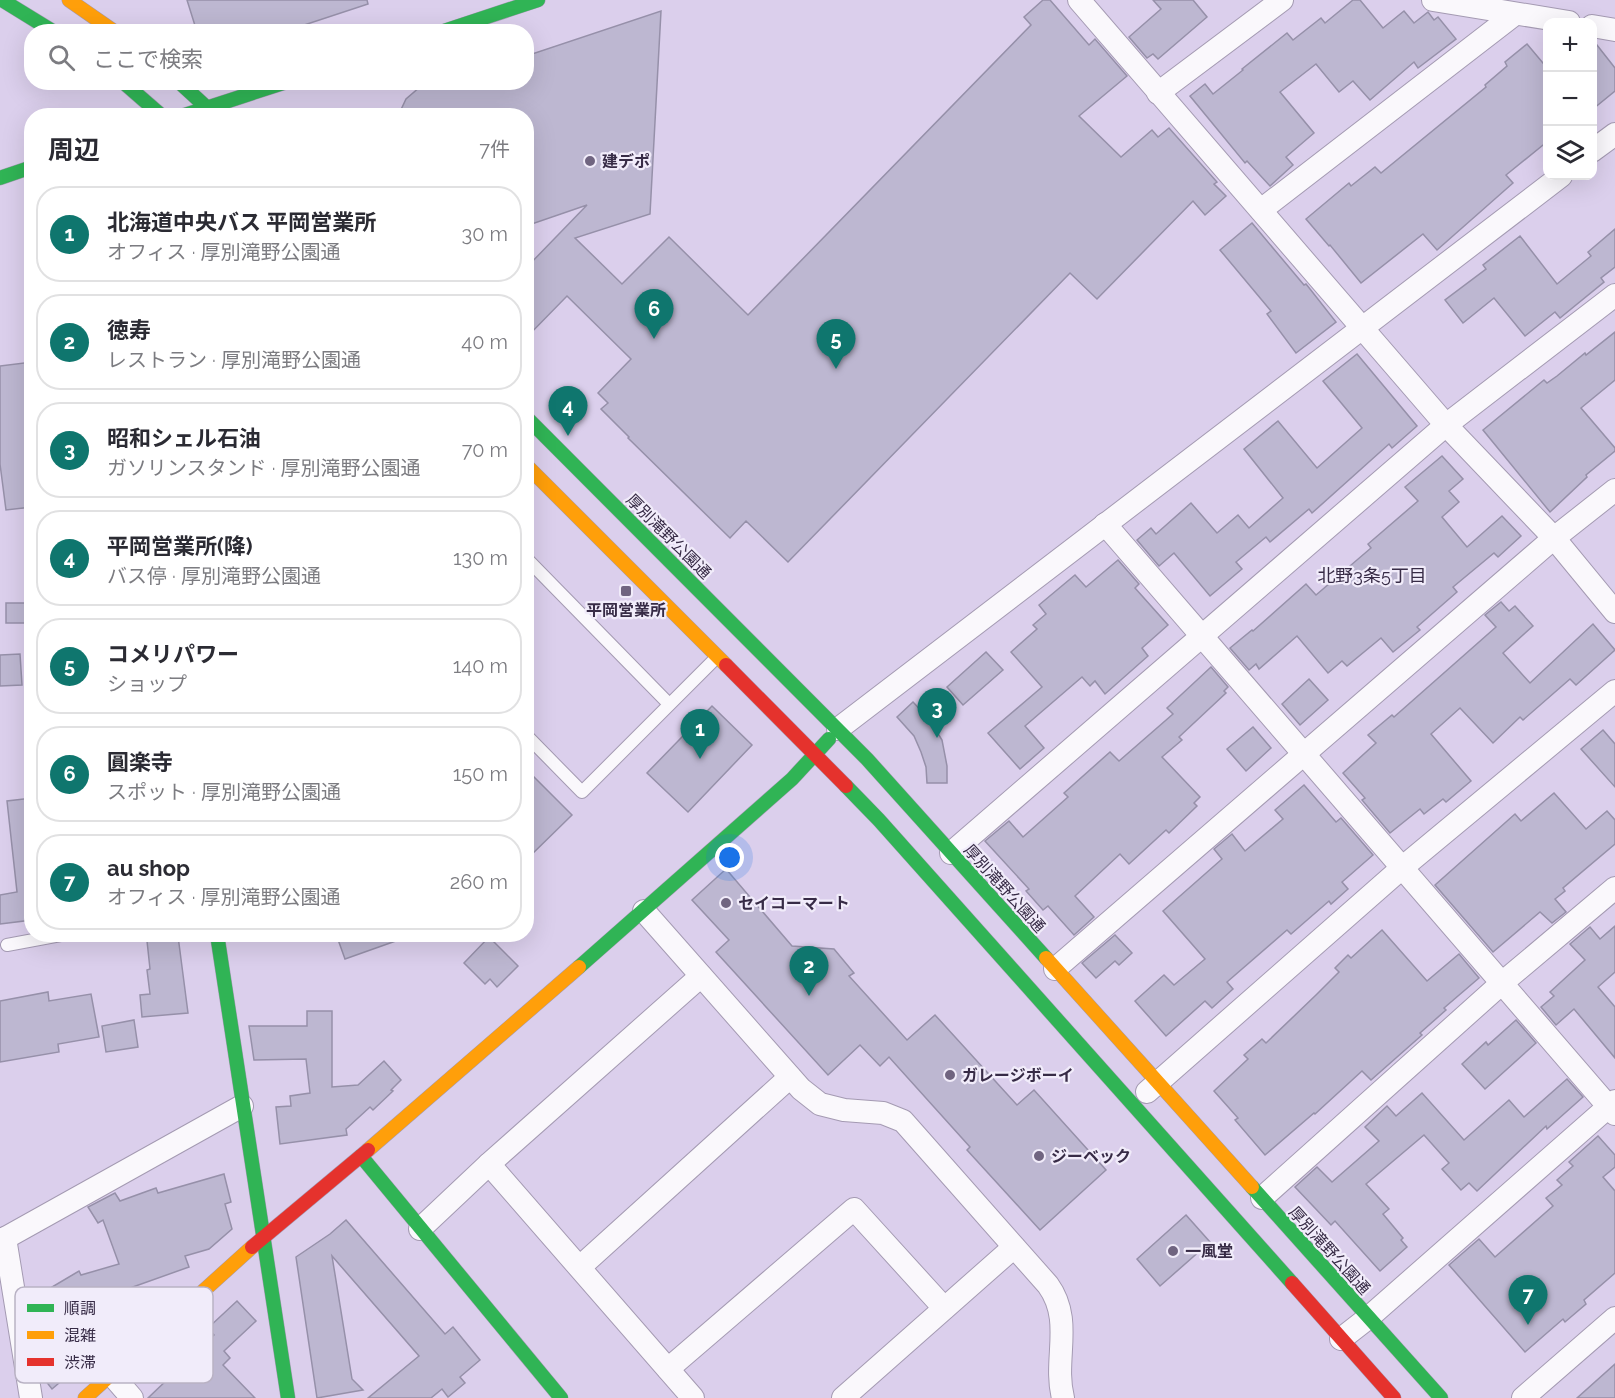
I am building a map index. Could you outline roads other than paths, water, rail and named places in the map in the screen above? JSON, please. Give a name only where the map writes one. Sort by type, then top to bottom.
[{"type":"main road","points":[[2,0],[43,24]]},
{"type":"main road","points":[[69,0],[104,24]]},
{"type":"main road","points":[[465,24],[538,0]]},
{"type":"main road","points":[[132,90],[153,108]]},
{"type":"main road","points":[[188,90],[209,108]]},
{"type":"main road","points":[[220,108],[266,90]]},
{"type":"main road","points":[[0,178],[24,170]]},
{"type":"main road","name":"厚別滝野公園通","points":[[534,426],[730,644],[814,754],[879,820],[1394,1398]]},
{"type":"main road","name":"厚別滝野公園通","points":[[534,472],[730,644],[838,729],[1441,1398]]},
{"type":"main road","points":[[210,1287],[644,911],[792,779],[838,729]]},
{"type":"main road","points":[[218,942],[288,1398]]},
{"type":"main road","points":[[361,1156],[561,1398]]},
{"type":"main road","points":[[85,1398],[103,1383]]},
{"type":"street","points":[[53,24],[62,0]]},
{"type":"street","points":[[1079,0],[1446,425],[1554,538],[1615,612]]},
{"type":"street","points":[[1158,93],[1282,0]]},
{"type":"street","points":[[1433,0],[1543,18]]},
{"type":"street","points":[[1261,210],[1515,14]]},
{"type":"street","points":[[1597,27],[1615,30]]},
{"type":"street","points":[[1597,149],[1615,134]]},
{"type":"street","points":[[838,729],[1556,180]]},
{"type":"street","points":[[951,853],[1446,425],[1615,295]]},
{"type":"street","points":[[1055,969],[1554,538],[1615,490]]},
{"type":"street","points":[[1105,524],[1502,983],[1613,1107],[1341,1340]]},
{"type":"street","points":[[1132,1106],[1403,867],[1615,691]]},
{"type":"street","points":[[1262,1198],[1502,983],[1615,888]]},
{"type":"street","points":[[644,911],[801,1089],[819,1104],[844,1110],[883,1113],[903,1121],[1014,1246],[1056,1297],[1063,1322],[1060,1386],[1063,1398]]},
{"type":"street","points":[[420,1229],[489,1164],[701,976]]},
{"type":"street","points":[[580,1267],[790,1077]]},
{"type":"street","points":[[15,1310],[2,1239],[242,1106]]},
{"type":"street","points":[[489,1164],[693,1398]]},
{"type":"street","points":[[668,1369],[854,1209],[944,1308]]},
{"type":"street","points":[[843,1398],[1014,1246]]},
{"type":"street","points":[[1523,1398],[1615,1318]]},
{"type":"street","points":[[28,1383],[31,1398]]},
{"type":"street","points":[[119,1383],[132,1398]]},
{"type":"lane","points":[[534,566],[669,704]]},
{"type":"lane","points":[[534,743],[582,792],[730,644]]},
{"type":"lane","points":[[7,945],[24,942]]},
{"type":"place","name":"建デポ","points":[[590,161]]},
{"type":"place","name":"圓楽寺","points":[[654,339]]},
{"type":"place","name":"コメリパワー","points":[[836,369]]},
{"type":"place","name":"平岡営業所(降)","points":[[568,436]]},
{"type":"place","name":"平岡営業所","points":[[626,591]]},
{"type":"place","name":"昭和シェル石油","points":[[937,738]]},
{"type":"place","name":"北海道中央バス 平岡営業所","points":[[700,759]]},
{"type":"place","name":"セイコーマート","points":[[726,903]]},
{"type":"place","name":"徳寿","points":[[809,996]]},
{"type":"place","name":"ガレージボーイ","points":[[950,1075]]},
{"type":"place","name":"ジーベック","points":[[1039,1156]]},
{"type":"place","name":"一風堂","points":[[1173,1251]]},
{"type":"place","name":"au shop","points":[[1528,1325]]},
{"type":"district","name":"北野3条5丁目","points":[[1372,576]]}]
